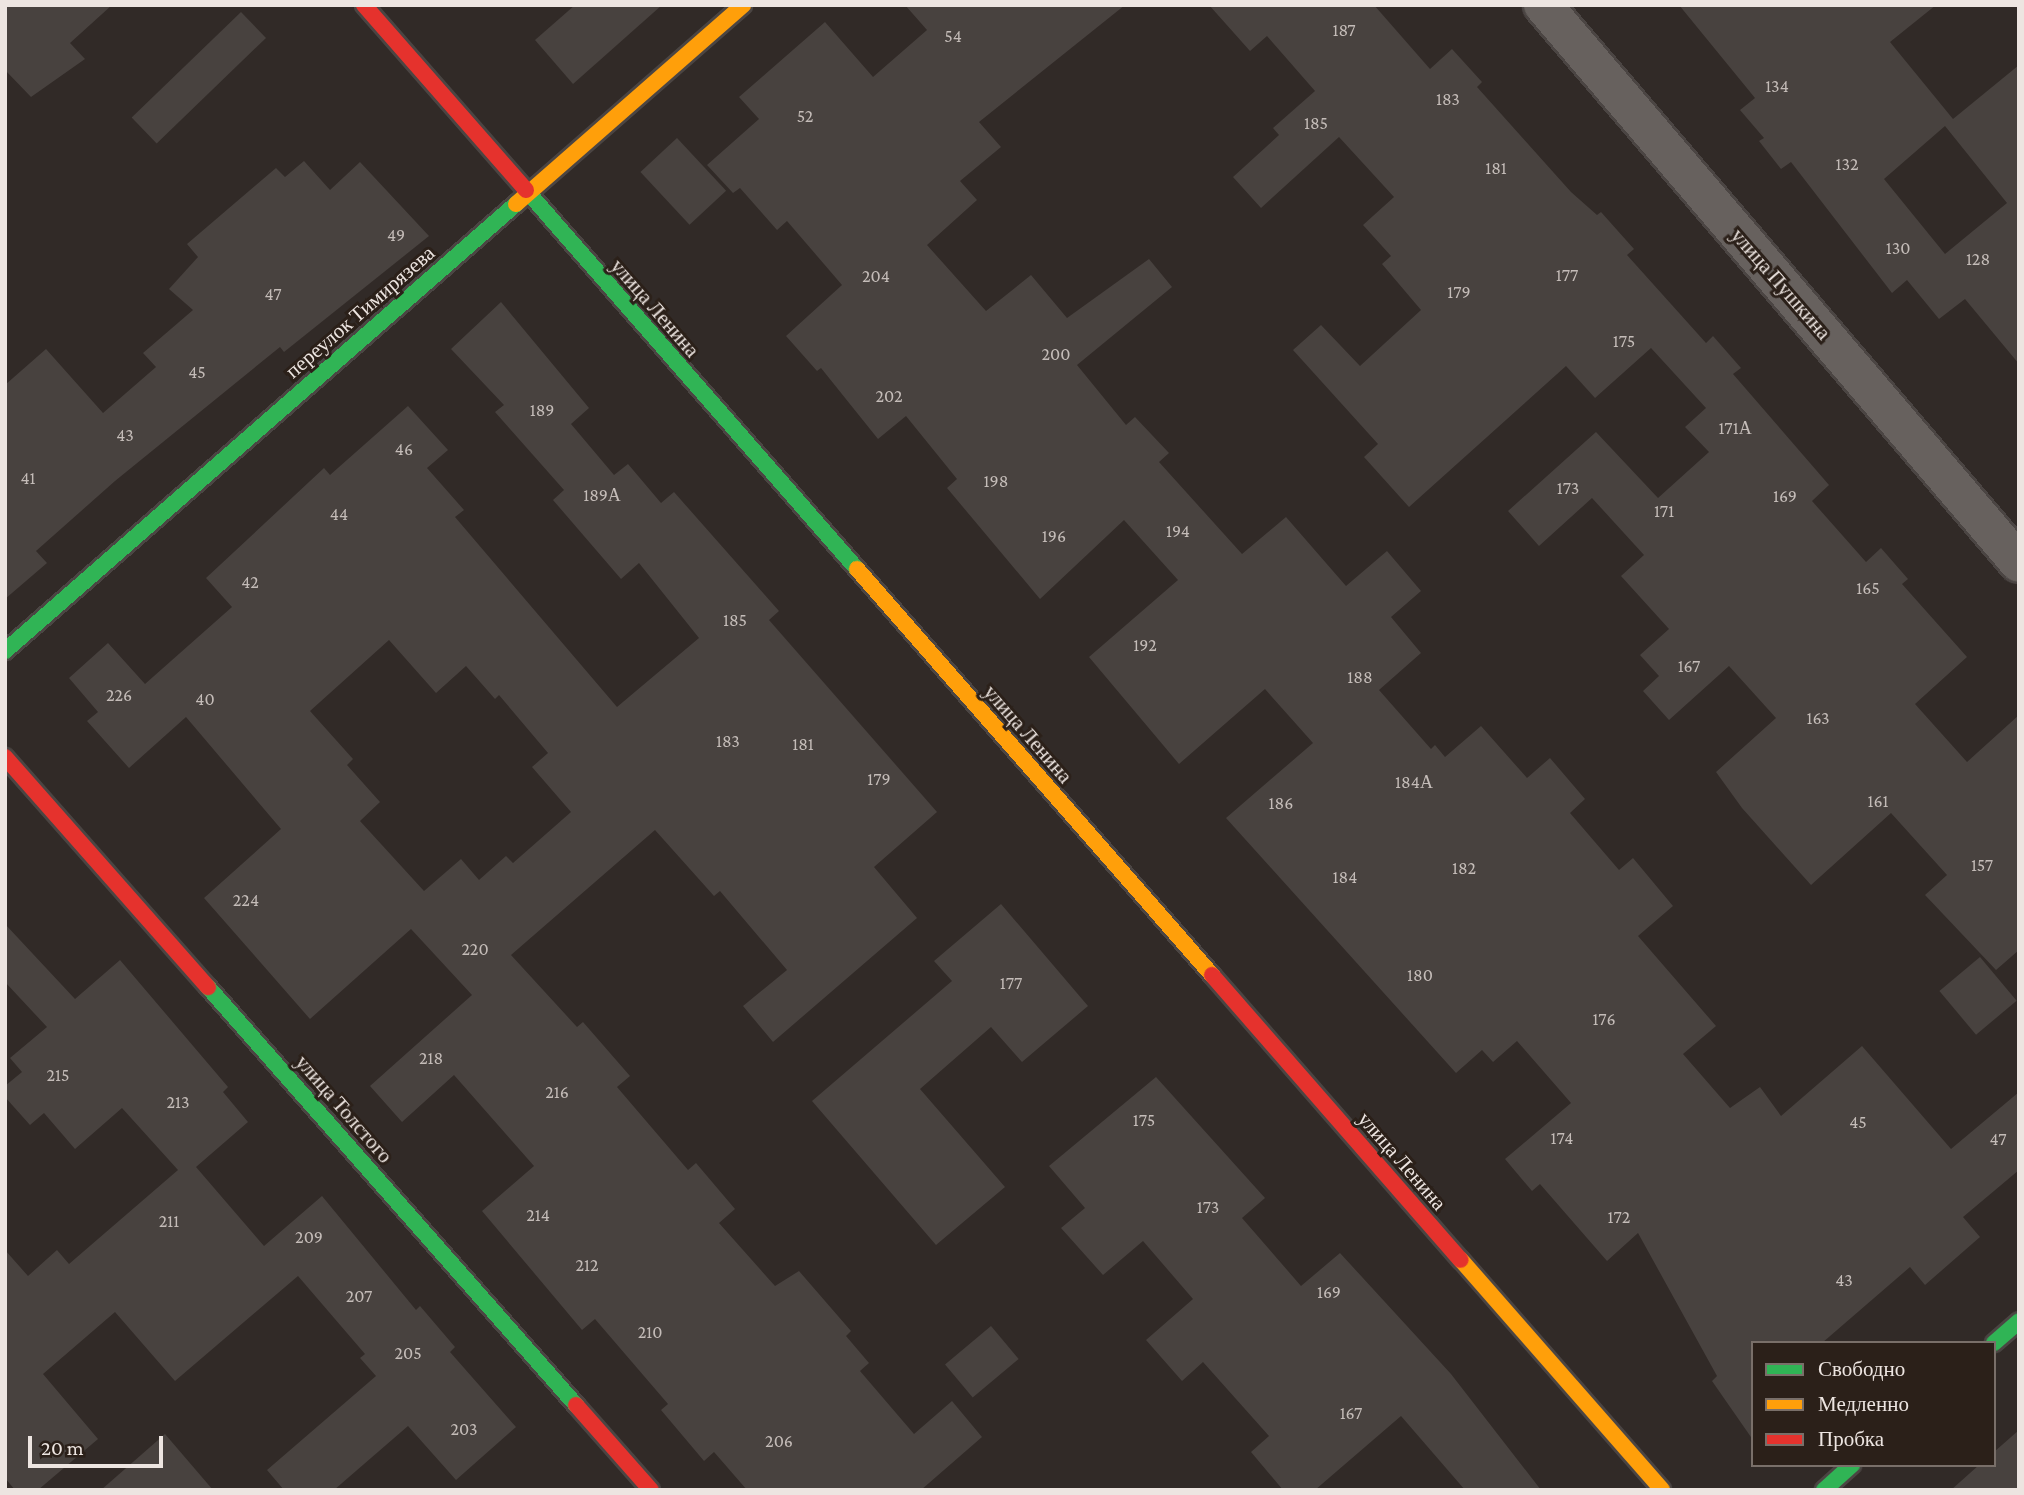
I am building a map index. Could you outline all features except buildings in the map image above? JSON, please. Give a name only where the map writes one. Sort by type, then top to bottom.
[{"type":"street","name":"улица Ленина","points":[[364,5],[1662,1490]]},
{"type":"street","name":"переулок Тимирязева","points":[[5,651],[743,5]]},
{"type":"street","name":"улица Пушкина","points":[[1543,5],[2019,562]]},
{"type":"street","name":"улица Толстого","points":[[5,757],[651,1490]]},
{"type":"street","points":[[1996,1341],[2019,1321]]},
{"type":"street","points":[[1824,1490],[1850,1467]]},
{"type":"traffic: fast","points":[[526,190],[857,569]]},
{"type":"traffic: fast","points":[[5,651],[516,204]]},
{"type":"traffic: fast","points":[[208,987],[576,1405]]},
{"type":"traffic: fast","points":[[1996,1341],[2019,1321]]},
{"type":"traffic: fast","points":[[1824,1490],[1850,1467]]},
{"type":"traffic: slow","points":[[516,204],[743,5]]},
{"type":"traffic: slow","points":[[857,569],[1212,975]]},
{"type":"traffic: slow","points":[[1461,1260],[1662,1490]]},
{"type":"traffic: jam","points":[[364,5],[526,190]]},
{"type":"traffic: jam","points":[[5,757],[208,987]]},
{"type":"traffic: jam","points":[[1212,975],[1461,1260]]},
{"type":"traffic: jam","points":[[576,1405],[651,1490]]}]
